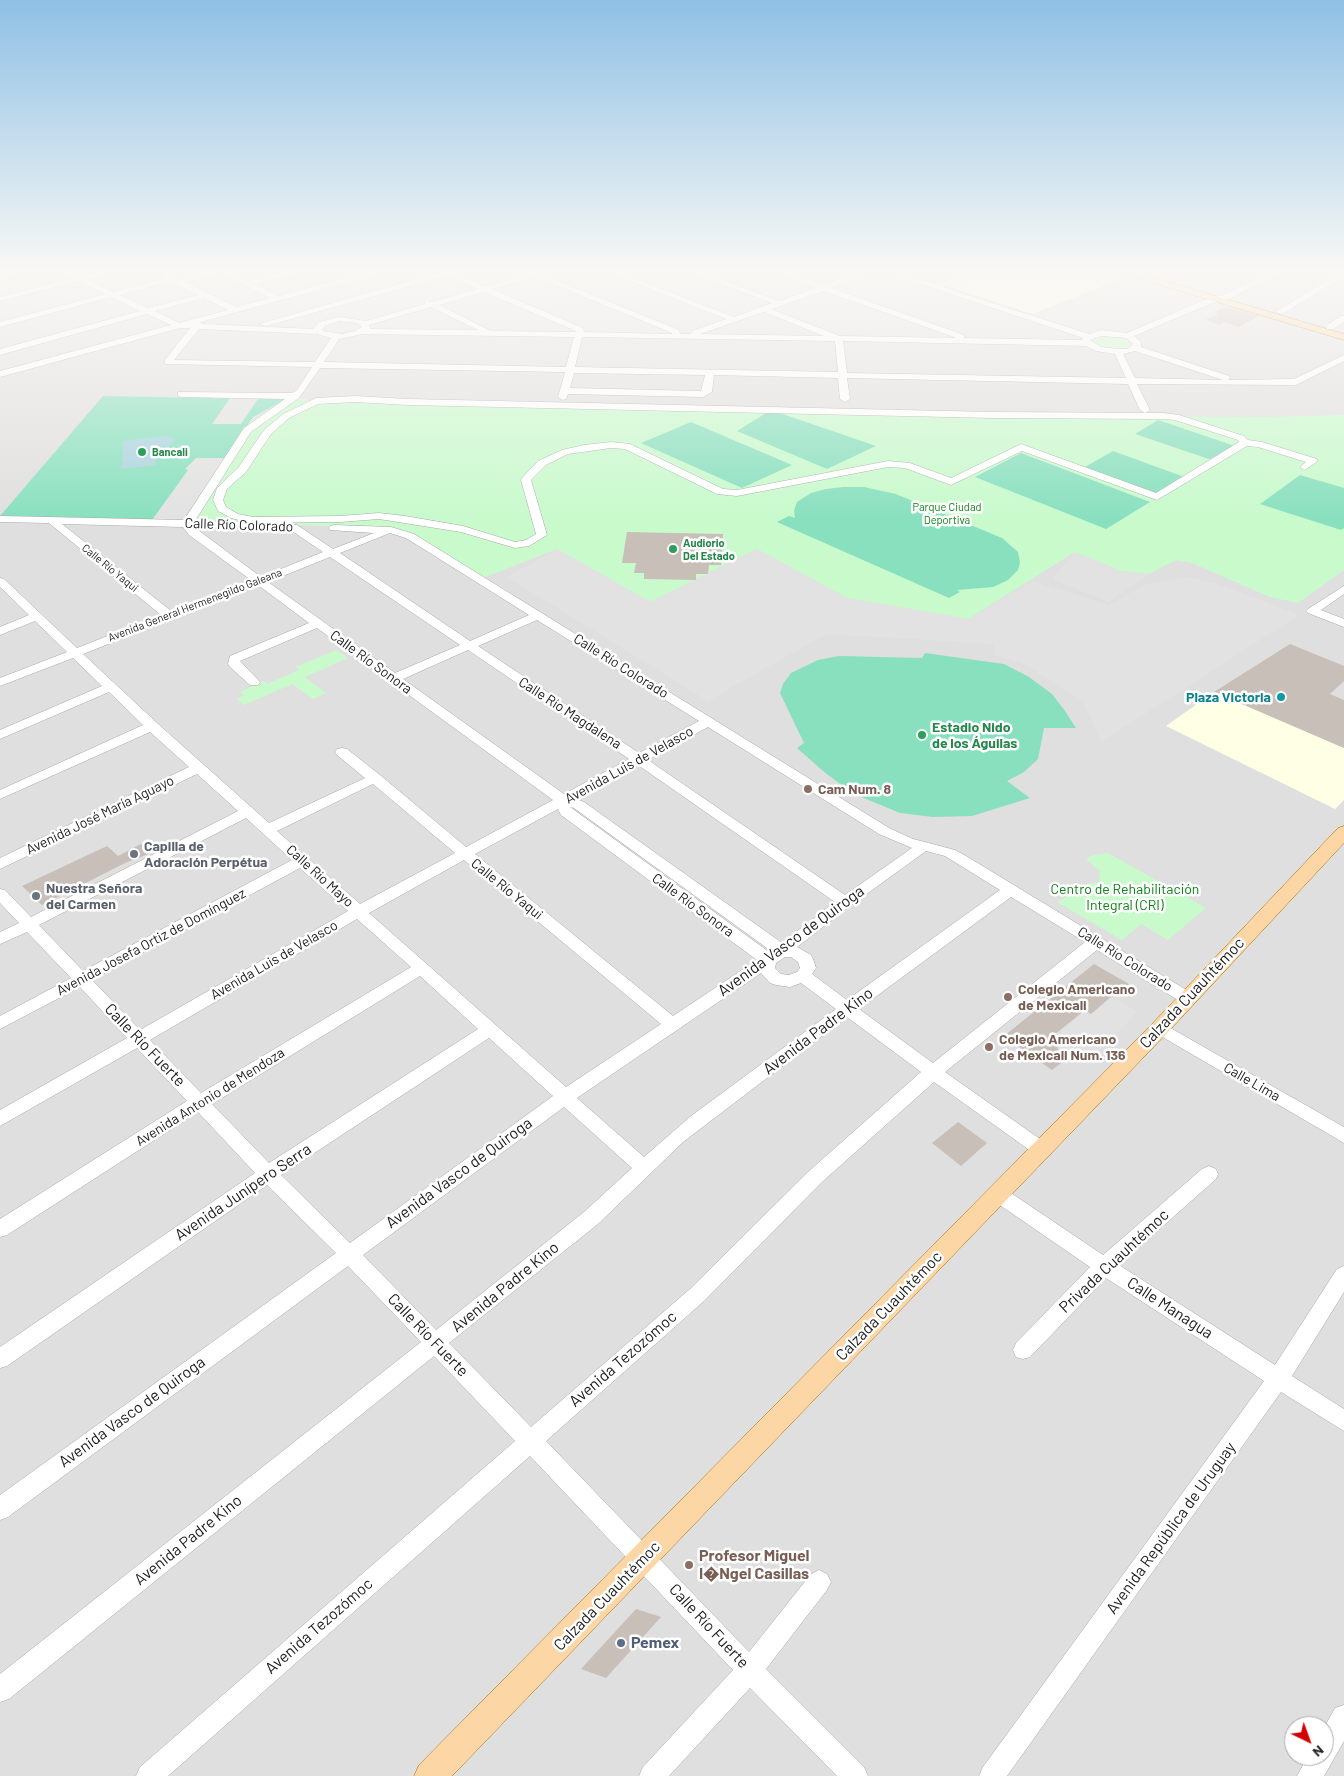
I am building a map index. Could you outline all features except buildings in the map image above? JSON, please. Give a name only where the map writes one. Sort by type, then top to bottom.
[{"type":"main road","name":"Calzada Cuauhtémoc","points":[[430,1776],[1160,1028],[1344,832]]},
{"type":"street","points":[[1,372],[65,355]]},
{"type":"street","points":[[174,355],[168,362],[569,370],[703,394],[707,392],[710,373]]},
{"type":"street","points":[[188,523],[247,430],[296,396],[325,355]]},
{"type":"street","points":[[573,355],[564,394],[710,373],[1239,383],[1296,382],[1344,358]]},
{"type":"street","points":[[838,355],[845,398]]},
{"type":"street","points":[[1119,355],[1145,410]]},
{"type":"street","points":[[1149,355],[1220,382]]},
{"type":"street","points":[[1151,355],[1239,383]]},
{"type":"street","points":[[181,394],[296,396]]},
{"type":"street","points":[[1245,443],[1241,438],[1176,417],[1164,416],[993,415],[345,399],[316,401],[286,416],[267,432],[242,470],[222,488],[218,500],[222,508],[234,516],[253,520],[340,519],[379,516],[463,529],[515,545],[529,543],[542,535],[526,480],[542,463],[565,452],[611,445],[628,446],[721,492],[738,493],[888,464],[906,465],[951,482],[1021,447],[1157,497],[1245,443],[1259,444],[1313,461],[1305,467]]},
{"type":"street","name":"Calle Río Colorado","points":[[0,519],[391,530],[410,536],[539,614],[884,831],[908,842],[950,853],[1012,889],[1188,998]]},
{"type":"street","name":"Calle Río Yaqui","points":[[52,520],[168,615]]},
{"type":"street","name":"Calle Río Sonora","points":[[188,523],[193,532],[562,799],[566,812],[775,956],[795,952],[805,959],[808,968],[803,976],[790,981],[776,979],[767,970],[775,956]]},
{"type":"street","name":"Calle Río Magdalena","points":[[292,527],[640,760],[845,902]]},
{"type":"street","name":"Avenida General Hermenegildo Galeana","points":[[0,682],[75,651],[391,530]]},
{"type":"street","name":"Calle Río Mayo","points":[[1,584],[75,651],[152,726],[200,767],[644,1168]]},
{"type":"street","points":[[1344,589],[1312,611],[1344,623]]},
{"type":"street","points":[[394,678],[539,614]]},
{"type":"street","points":[[0,631],[37,616]]},
{"type":"street","points":[[254,682],[234,664],[234,660],[318,623]]},
{"type":"street","points":[[0,735],[112,686]]},
{"type":"street","name":"Avenida Luis de Velasco","points":[[0,1119],[360,911],[562,799],[640,760],[709,721]]},
{"type":"street","points":[[0,795],[152,726]]},
{"type":"street","name":"Calle Río Yaqui","points":[[342,752],[672,1024]]},
{"type":"street","name":"Avenida José María Aguayo","points":[[0,864],[200,767]]},
{"type":"street","points":[[268,829],[375,778]]},
{"type":"street","points":[[0,938],[248,811]]},
{"type":"street","name":"Avenida Vasco de Quiroga","points":[[0,1509],[565,1097],[775,956],[845,902],[924,846]]},
{"type":"street","name":"Avenida Josefa Ortiz de Domínguez","points":[[0,1023],[303,860]]},
{"type":"street","name":"Avenida Padre Kino","points":[[0,1690],[591,1218],[697,1121],[846,1008],[1012,889]]},
{"type":"street","name":"Calle Río Fuerte","points":[[0,894],[268,1174],[436,1343],[852,1775]]},
{"type":"street","name":"Avenida Tezozómoc","points":[[149,1776],[697,1295],[803,1189],[932,1072],[1096,942]]},
{"type":"street","name":"Avenida Antonio de Mendoza","points":[[0,1229],[200,1102],[422,968]]},
{"type":"street","points":[[803,976],[932,1072],[1041,1149]]},
{"type":"street","name":"Calle Lima","points":[[1160,1028],[1344,1136]]},
{"type":"street","name":"Avenida Junípero Serra","points":[[0,1359],[268,1174],[490,1029]]},
{"type":"street","name":"Privada Cuauhtémoc","points":[[1023,1350],[1104,1266],[1208,1174]]},
{"type":"street","name":"Calle Managua","points":[[998,1194],[1104,1266],[1344,1421]]},
{"type":"street","name":"Avenida República de Uruguay","points":[[992,1776],[1279,1378],[1344,1276]]},
{"type":"street","points":[[652,1776],[750,1670],[819,1582]]},
{"type":"street","points":[[1334,1734],[1344,1717]]},
{"type":"shaded area","points":[[0,355],[1344,355],[1344,1776],[0,1776]]},
{"type":"shaded area","points":[[230,398],[258,399],[241,424],[212,424]]},
{"type":"shaded area","points":[[196,458],[225,458],[183,520],[152,520],[188,470],[185,469]]},
{"type":"shaded area","points":[[557,549],[651,602],[757,549],[847,598],[968,619],[1032,581],[1109,605],[1144,585],[1184,577],[1216,583],[1299,615],[1101,742],[1083,701],[1027,665],[995,655],[993,644],[826,634],[708,701],[507,577]]},
{"type":"shaded area","points":[[1075,552],[1121,571],[1149,574],[1109,602],[1052,579]]},
{"type":"shaded area","points":[[1214,692],[1344,748],[1344,800],[1335,809],[1166,726]]},
{"type":"shaded area","points":[[1112,997],[1137,1012],[1088,1062],[1053,1040],[1084,1012],[1090,1015]]},
{"type":"green space","name":"Bancali","points":[[103,396],[286,399],[253,417],[183,520],[0,516]]},
{"type":"green space","name":"Parque Ciudad Deportiva","points":[[289,397],[316,401],[993,415],[1265,417],[1344,415],[1344,570],[1298,603],[1270,597],[1192,563],[1176,560],[1149,574],[1121,571],[1075,552],[968,619],[847,598],[757,549],[650,602],[557,549],[483,578],[396,529],[180,520],[248,423]]},
{"type":"green space","points":[[771,410],[876,446],[827,469],[737,431]]},
{"type":"green space","points":[[1158,420],[1238,447],[1215,461],[1135,434]]},
{"type":"green space","points":[[691,422],[792,465],[742,488],[641,443]]},
{"type":"green space","points":[[1113,451],[1187,478],[1159,494],[1085,467]]},
{"type":"green space","points":[[1021,453],[1150,502],[1106,529],[975,477]]},
{"type":"green space","points":[[1300,475],[1344,488],[1344,528],[1341,530],[1260,504]]},
{"type":"green space","points":[[844,487],[864,487],[896,494],[1002,538],[1018,552],[1020,562],[1018,570],[1008,580],[993,587],[957,590],[960,592],[949,598],[777,522],[789,516],[795,518],[794,510],[797,502],[811,493]]},
{"type":"green space","points":[[336,650],[348,658],[305,677],[326,693],[313,699],[292,684],[244,705],[237,699],[244,695],[240,692],[263,681],[267,684],[299,670],[296,667]]},
{"type":"green space","name":"Estadio Nido de los Águilas","points":[[925,653],[1004,664],[1029,677],[1052,694],[1065,711],[1076,728],[1044,728],[1038,759],[1024,772],[1007,781],[1030,798],[972,816],[933,817],[900,813],[852,793],[797,748],[804,743],[780,693],[783,684],[791,673],[818,660],[839,656],[922,658]]},
{"type":"green space","name":"Centro de Rehabilitación Integral (CRI)","points":[[1108,853],[1206,908],[1168,940],[1141,924],[1122,940],[1057,902],[1088,884],[1099,882],[1100,871],[1086,859],[1093,855]]},
{"type":"water","points":[[163,436],[171,437],[175,441],[168,446],[156,448],[156,465],[122,469],[123,441]]},
{"type":"place","name":"Bancali","points":[[142,452]]},
{"type":"place","name":"Audiorio Del Estado","points":[[673,549]]},
{"type":"place","name":"Plaza Victoria","points":[[1281,697]]},
{"type":"place","name":"Estadio Nido de los Águilas","points":[[922,735]]},
{"type":"place","name":"Cam Num. 8","points":[[808,789]]},
{"type":"place","name":"Capilla de Adoración Perpétua","points":[[134,854]]},
{"type":"place","name":"Nuestra Señora del Carmen","points":[[36,896]]},
{"type":"place","name":"Colegio Americano de Mexicali","points":[[1008,997]]},
{"type":"place","name":"Colegio Americano de Mexicali Num. 136","points":[[989,1047]]},
{"type":"place","name":"Profesor Miguel I�Ngel Casillas","points":[[689,1565]]},
{"type":"place","name":"Pemex","points":[[621,1643]]}]
